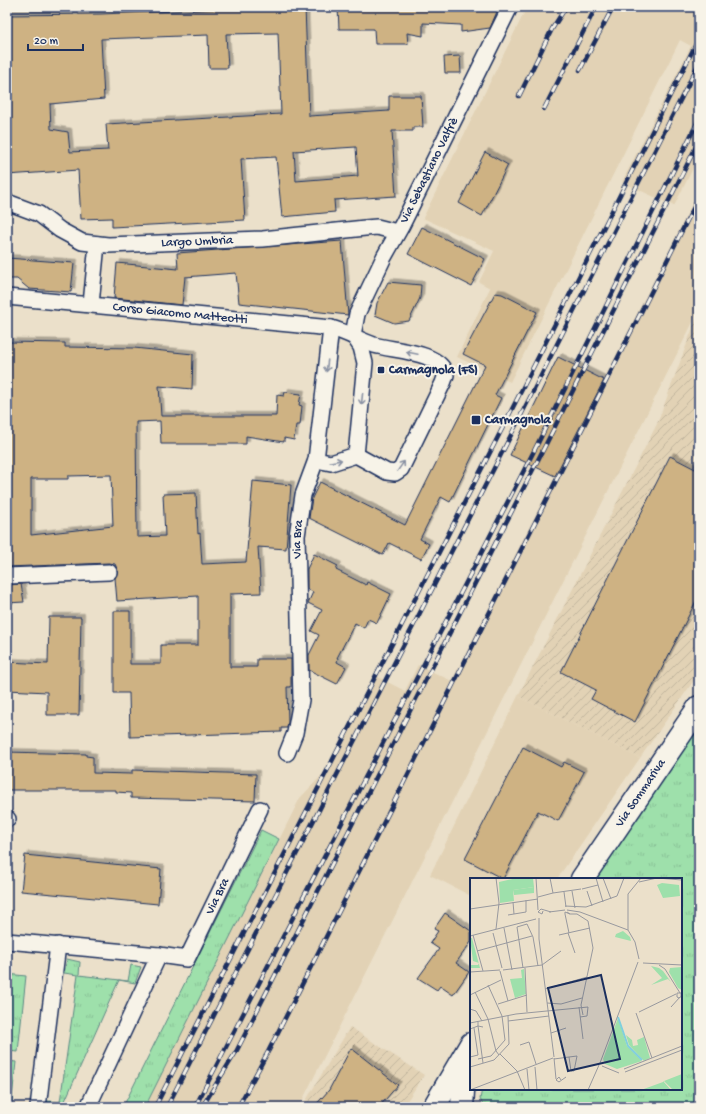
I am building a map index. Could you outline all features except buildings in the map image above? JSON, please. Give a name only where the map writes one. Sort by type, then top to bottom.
[{"type":"main road","name":"Via Sommariva","points":[[583,878],[699,707]]},
{"type":"main road","points":[[434,1107],[468,1048]]},
{"type":"main road","points":[[462,1107],[468,1048]]},
{"type":"street","name":"Via Sebastiano Valfrè","points":[[353,335],[357,314],[510,7]]},
{"type":"street","name":"Largo Umbria","points":[[7,202],[39,214],[60,230],[82,242],[108,245],[263,239],[377,227],[397,232]]},
{"type":"street","points":[[92,304],[97,244]]},
{"type":"street","name":"Corso Giacomo Matteotti","points":[[7,297],[331,328],[353,335],[376,346],[426,357],[441,365],[446,375],[401,469],[395,473],[387,472],[356,455]]},
{"type":"street","name":"Via Bra","points":[[287,753],[295,733],[301,700],[297,536],[303,495],[316,460],[331,328]]},
{"type":"street","points":[[316,460],[331,463],[356,455],[365,363],[361,347],[353,335]]},
{"type":"street","points":[[7,576],[109,572]]},
{"type":"street","name":"Via Bra","points":[[159,955],[187,959],[260,809]]},
{"type":"street","points":[[7,941],[159,955],[88,1107]]},
{"type":"street","points":[[38,1107],[58,946]]},
{"type":"shaded area","points":[[527,7],[699,7],[699,156],[674,206],[622,182],[691,46],[680,40],[510,382],[457,357],[490,288],[479,282],[494,251],[423,218]]},
{"type":"shaded area","points":[[699,191],[699,310],[299,1107],[145,1107],[300,798],[324,773],[374,675],[405,691],[418,665],[452,681]]},
{"type":"shaded area","points":[[699,311],[699,673],[640,758],[518,696],[657,424]]},
{"type":"shaded area","points":[[518,696],[640,758],[558,878],[470,878],[470,895],[430,875]]},
{"type":"shaded area","points":[[350,1027],[424,1075],[403,1107],[302,1107]]},
{"type":"green space","points":[[699,724],[699,1107],[484,1107],[480,1099],[482,1090],[682,1090],[682,878],[592,878]]},
{"type":"green space","points":[[261,830],[279,839],[145,1107],[123,1107]]},
{"type":"green space","points":[[67,959],[80,962],[79,975],[128,981],[131,965],[141,967],[135,983],[119,980],[64,1103],[71,1107],[47,1107],[47,1101],[60,1102],[78,975],[64,973]]},
{"type":"green space","points":[[7,974],[26,976],[18,1052],[7,1051]]},
{"type":"green space","points":[[7,1061],[16,1062],[11,1107],[7,1107]]},
{"type":"railway","points":[[519,96],[552,29],[566,7]]},
{"type":"railway","points":[[544,109],[596,7]]},
{"type":"railway","points":[[580,70],[613,7]]},
{"type":"railway","points":[[155,1107],[501,431],[699,38]]},
{"type":"railway","points":[[167,1107],[511,435],[699,63]]},
{"type":"railway","points":[[195,1107],[536,447],[699,119]]},
{"type":"railway","points":[[202,1107],[236,1052],[699,141]]},
{"type":"railway","points":[[238,1107],[269,1050],[699,197]]},
{"type":"place","name":"Carmagnola (FS)","points":[[381,370]]},
{"type":"place","name":"Carmagnola","points":[[476,420]]}]
